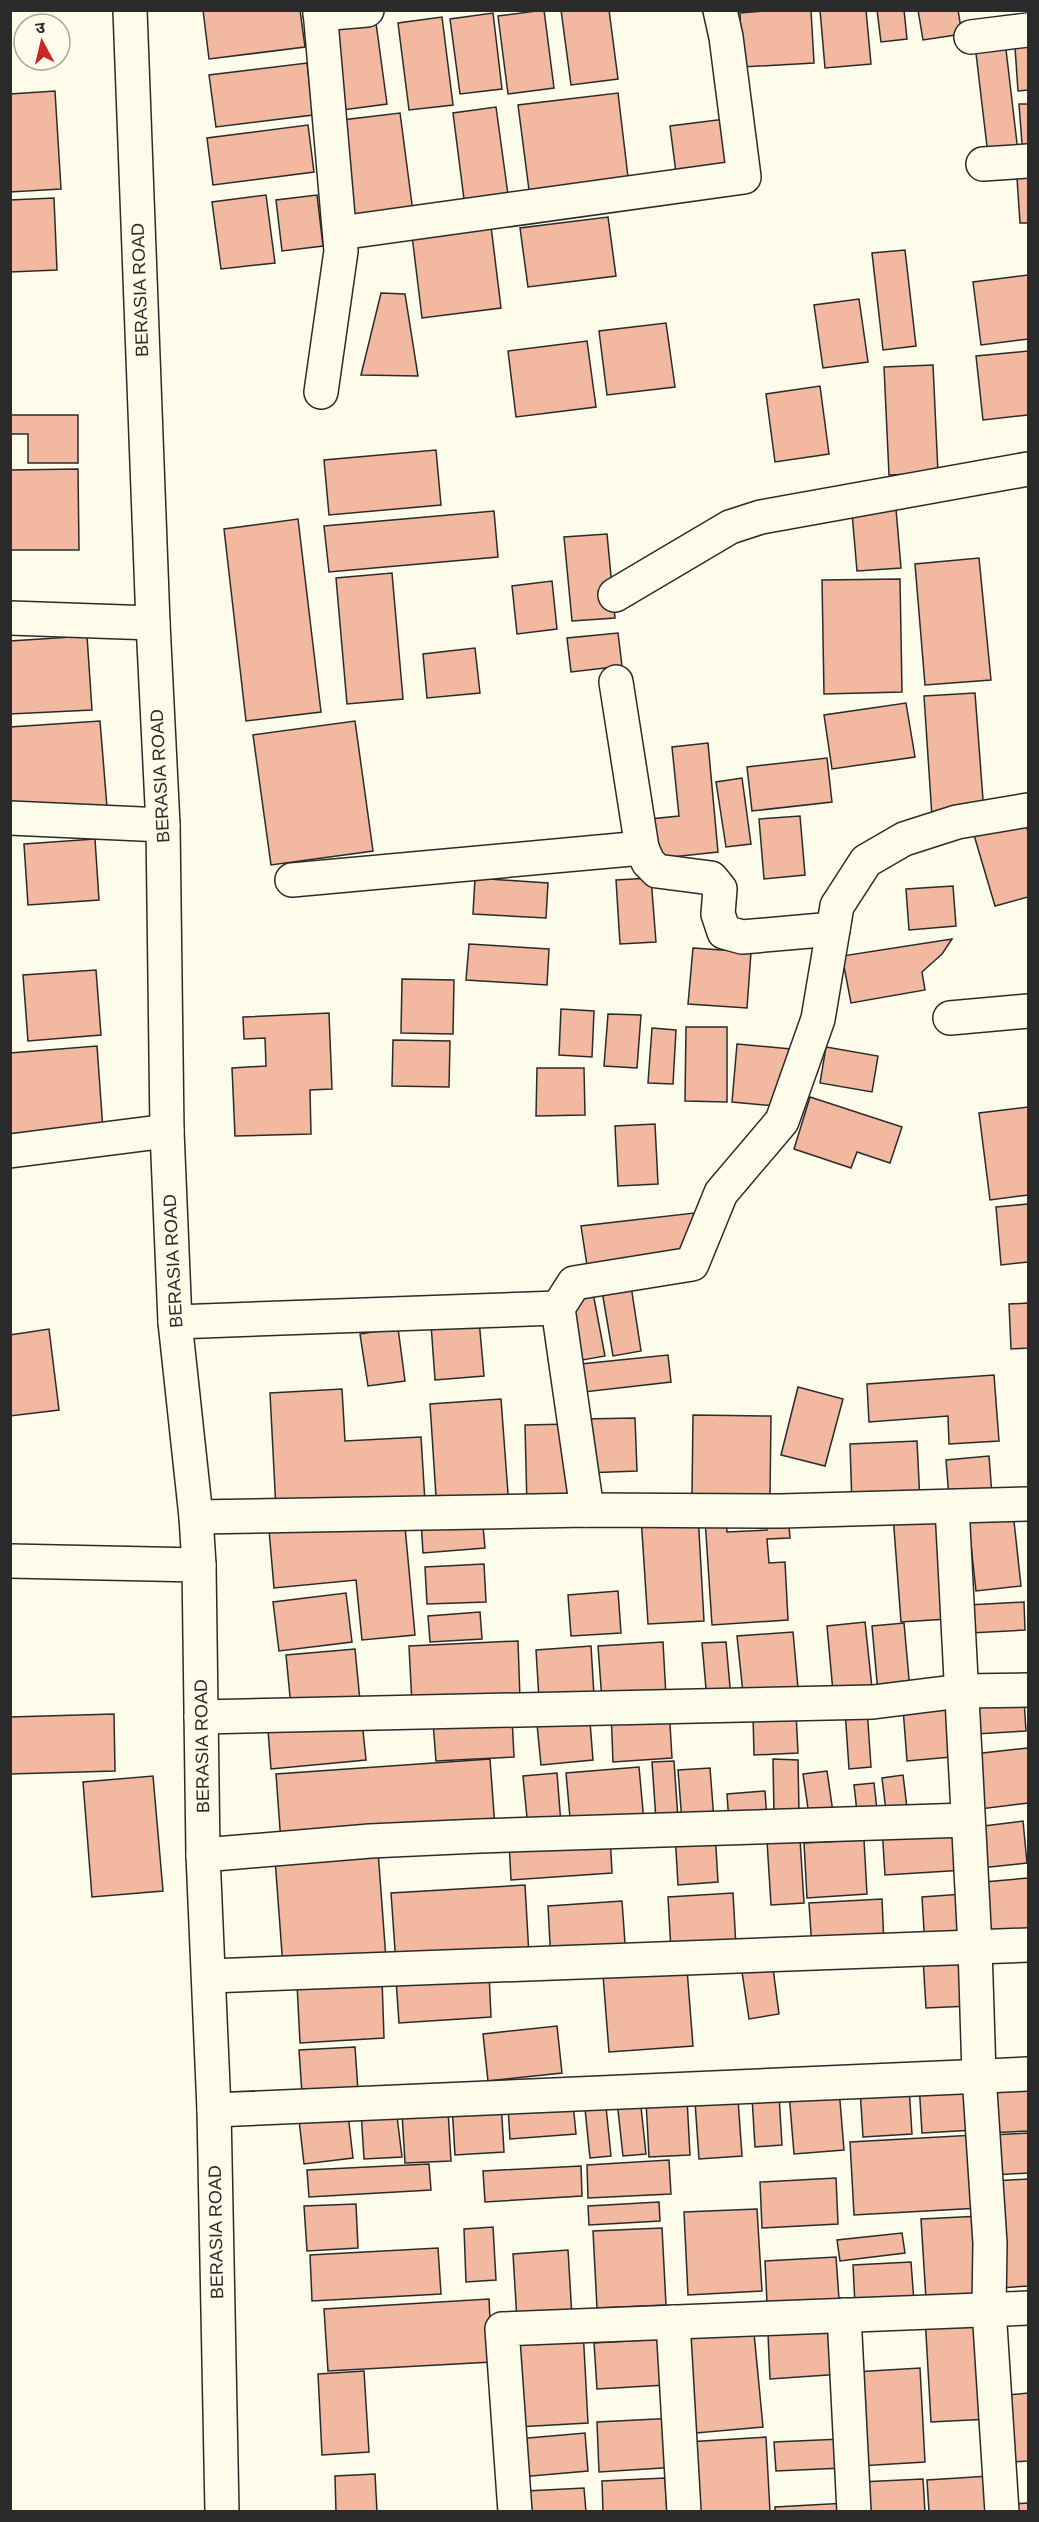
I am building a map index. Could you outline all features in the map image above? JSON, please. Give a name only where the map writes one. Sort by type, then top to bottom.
[{"type":"street","name":"BERASIA ROAD","points":[[130,10],[153,623],[163,825],[167,1131],[175,1322],[199,1565],[204,1855],[214,2110],[222,2511]]},
{"type":"street","points":[[321,392],[341,251],[320,12],[367,10]]},
{"type":"street","points":[[340,233],[744,177],[726,38],[720,10]]},
{"type":"street","points":[[971,37],[1029,30]]},
{"type":"street","points":[[983,164],[1029,161]]},
{"type":"street","points":[[615,595],[730,527],[761,517],[1029,470]]},
{"type":"street","points":[[10,618],[153,623]]},
{"type":"street","points":[[616,682],[642,848],[648,862],[657,871],[711,878],[720,888],[718,915],[724,932],[742,938],[833,929]]},
{"type":"street","points":[[587,1510],[558,1308],[574,1283],[692,1264],[721,1192],[782,1121],[818,1019],[837,906],[866,861],[904,839],[957,822],[1029,810]]},
{"type":"street","points":[[10,818],[163,825]]},
{"type":"street","points":[[292,880],[642,848]]},
{"type":"street","points":[[950,1018],[1029,1011]]},
{"type":"street","points":[[10,1150],[167,1131]]},
{"type":"street","points":[[175,1322],[558,1308]]},
{"type":"street","points":[[196,1517],[587,1510],[781,1510],[1029,1504]]},
{"type":"street","points":[[952,1507],[975,1947],[978,2075],[990,2243],[990,2309],[1002,2511]]},
{"type":"street","points":[[10,1561],[199,1565]]},
{"type":"street","points":[[201,1717],[873,1702],[961,1691],[1029,1690]]},
{"type":"street","points":[[204,1855],[369,1841],[967,1820]]},
{"type":"street","points":[[209,1976],[1029,1945]]},
{"type":"street","points":[[214,2110],[1029,2074]]},
{"type":"street","points":[[515,2511],[502,2329],[1029,2308]]},
{"type":"street","points":[[844,2315],[854,2511]]},
{"type":"street","points":[[673,2322],[684,2511]]},
{"type":"building","points":[[203,10],[300,10],[305,47],[209,59]]},
{"type":"building","points":[[544,10],[554,88],[508,94],[498,16]]},
{"type":"building","points":[[561,10],[609,10],[618,79],[571,85]]},
{"type":"building","points":[[811,10],[814,63],[742,67],[740,13]]},
{"type":"building","points":[[820,10],[866,10],[871,64],[825,68]]},
{"type":"building","points":[[877,10],[904,10],[907,39],[881,42]]},
{"type":"building","points":[[918,10],[958,10],[962,34],[923,40]]},
{"type":"building","points":[[493,13],[502,89],[460,94],[450,19]]},
{"type":"building","points":[[442,17],[453,105],[409,110],[398,23]]},
{"type":"building","points":[[376,23],[387,104],[335,111],[325,30]]},
{"type":"building","points":[[1028,32],[1028,90],[1018,91],[1014,33]]},
{"type":"building","points":[[1005,41],[1018,152],[988,155],[975,45]]},
{"type":"building","points":[[307,63],[313,115],[216,127],[209,75]]},
{"type":"building","points":[[55,91],[61,189],[10,192],[10,94]]},
{"type":"building","points":[[618,93],[628,177],[529,190],[518,105]]},
{"type":"building","points":[[1019,104],[1028,104],[1028,157],[1023,157]]},
{"type":"building","points":[[496,107],[509,202],[465,207],[453,113]]},
{"type":"building","points":[[400,113],[413,212],[354,220],[342,120]]},
{"type":"building","points":[[725,119],[732,174],[677,181],[670,126]]},
{"type":"building","points":[[308,125],[314,172],[213,185],[207,138]]},
{"type":"building","points":[[1028,162],[1028,223],[1020,223],[1016,163]]},
{"type":"building","points":[[266,195],[275,263],[221,269],[212,202]]},
{"type":"building","points":[[317,195],[323,246],[282,251],[276,200]]},
{"type":"building","points":[[54,198],[57,270],[10,272],[10,200]]},
{"type":"building","points":[[608,217],[616,276],[528,287],[520,228]]},
{"type":"building","points":[[490,218],[501,308],[422,318],[411,227]]},
{"type":"building","points":[[905,250],[916,346],[883,350],[872,253]]},
{"type":"building","points":[[1028,275],[1028,339],[981,345],[973,282]]},
{"type":"building","points":[[381,293],[405,294],[418,376],[361,375]]},
{"type":"building","points":[[859,299],[868,362],[823,368],[814,305]]},
{"type":"building","points":[[666,323],[675,387],[607,395],[599,331]]},
{"type":"building","points":[[587,341],[596,407],[516,417],[508,351]]},
{"type":"building","points":[[1028,351],[1028,415],[983,420],[976,356]]},
{"type":"building","points":[[933,365],[938,473],[889,475],[884,367]]},
{"type":"building","points":[[820,386],[829,454],[775,462],[766,394]]},
{"type":"building","points":[[10,415],[78,415],[78,463],[28,463],[28,434],[10,434]]},
{"type":"building","points":[[436,450],[441,505],[329,515],[324,460]]},
{"type":"building","points":[[78,469],[79,550],[10,550],[10,470]]},
{"type":"building","points":[[896,509],[901,568],[857,571],[852,513]]},
{"type":"building","points":[[494,511],[498,557],[329,572],[324,526]]},
{"type":"building","points":[[298,519],[321,712],[246,721],[224,529]]},
{"type":"building","points":[[607,534],[615,618],[572,621],[564,537]]},
{"type":"building","points":[[979,558],[991,680],[925,685],[915,564]]},
{"type":"building","points":[[392,573],[403,699],[347,704],[336,578]]},
{"type":"building","points":[[900,579],[902,692],[824,694],[822,580]]},
{"type":"building","points":[[552,581],[557,629],[517,634],[512,586]]},
{"type":"building","points":[[618,633],[622,666],[571,672],[567,638]]},
{"type":"building","points":[[87,636],[92,710],[10,714],[10,641]]},
{"type":"building","points":[[475,648],[480,693],[427,698],[423,654]]},
{"type":"building","points":[[975,693],[984,813],[932,817],[924,696]]},
{"type":"building","points":[[906,703],[915,757],[832,769],[824,715]]},
{"type":"building","points":[[100,721],[107,807],[10,811],[10,727]]},
{"type":"building","points":[[355,721],[373,851],[271,865],[253,735]]},
{"type":"building","points":[[708,743],[718,852],[653,859],[650,819],[679,816],[672,747]]},
{"type":"building","points":[[827,758],[832,802],[752,811],[747,767]]},
{"type":"building","points":[[742,778],[751,844],[726,847],[716,782]]},
{"type":"building","points":[[800,816],[805,875],[764,879],[759,819]]},
{"type":"building","points":[[1025,821],[1028,832],[1028,897],[995,906],[974,835]]},
{"type":"building","points":[[95,839],[99,900],[28,905],[24,844]]},
{"type":"building","points":[[475,878],[548,883],[546,918],[473,914]]},
{"type":"building","points":[[651,878],[656,942],[620,944],[616,880]]},
{"type":"building","points":[[953,886],[956,926],[909,930],[906,889]]},
{"type":"building","points":[[952,939],[942,954],[922,972],[925,990],[851,1003],[842,956]]},
{"type":"building","points":[[469,944],[549,949],[547,985],[466,980]]},
{"type":"building","points":[[693,948],[751,952],[747,1008],[688,1004]]},
{"type":"building","points":[[96,970],[101,1035],[28,1041],[23,975]]},
{"type":"building","points":[[402,979],[454,980],[453,1034],[401,1033]]},
{"type":"building","points":[[561,1009],[594,1011],[592,1057],[559,1055]]},
{"type":"building","points":[[329,1013],[332,1089],[310,1090],[311,1134],[235,1136],[232,1068],[266,1066],[265,1038],[244,1039],[243,1017]]},
{"type":"building","points":[[608,1014],[641,1015],[637,1068],[604,1066]]},
{"type":"building","points":[[686,1027],[727,1027],[727,1102],[685,1101]]},
{"type":"building","points":[[652,1028],[676,1030],[673,1084],[648,1083]]},
{"type":"building","points":[[393,1040],[450,1041],[449,1087],[392,1086]]},
{"type":"building","points":[[737,1044],[791,1049],[786,1107],[732,1102]]},
{"type":"building","points":[[97,1046],[103,1130],[10,1136],[10,1053]]},
{"type":"building","points":[[826,1047],[878,1056],[872,1092],[820,1083]]},
{"type":"building","points":[[537,1068],[584,1068],[585,1115],[536,1116]]},
{"type":"building","points":[[810,1097],[902,1127],[890,1163],[857,1152],[851,1168],[794,1149]]},
{"type":"building","points":[[1028,1107],[1028,1195],[990,1200],[979,1113]]},
{"type":"building","points":[[655,1124],[658,1184],[618,1186],[615,1126]]},
{"type":"building","points":[[1028,1204],[1028,1262],[1001,1265],[996,1207]]},
{"type":"building","points":[[694,1213],[683,1257],[588,1272],[581,1226]]},
{"type":"building","points":[[631,1286],[641,1351],[613,1356],[602,1291]]},
{"type":"building","points":[[593,1293],[605,1356],[577,1361],[565,1298]]},
{"type":"building","points":[[1028,1303],[1028,1348],[1011,1349],[1009,1304]]},
{"type":"building","points":[[479,1320],[484,1376],[435,1380],[431,1324]]},
{"type":"building","points":[[398,1328],[405,1381],[368,1386],[360,1334]]},
{"type":"building","points":[[49,1329],[59,1410],[10,1416],[10,1335]]},
{"type":"building","points":[[668,1355],[671,1382],[584,1392],[581,1364]]},
{"type":"building","points":[[994,1375],[999,1441],[949,1444],[948,1416],[869,1422],[867,1384]]},
{"type":"building","points":[[798,1387],[843,1399],[825,1466],[781,1455]]},
{"type":"building","points":[[342,1389],[345,1441],[421,1437],[425,1502],[276,1510],[270,1393]]},
{"type":"building","points":[[501,1399],[509,1507],[437,1512],[430,1404]]},
{"type":"building","points":[[693,1415],[771,1416],[770,1497],[692,1496]]},
{"type":"building","points":[[635,1418],[637,1471],[584,1473],[582,1419]]},
{"type":"building","points":[[569,1424],[571,1506],[527,1507],[525,1425]]},
{"type":"building","points":[[917,1441],[920,1502],[852,1505],[850,1444]]},
{"type":"building","points":[[989,1456],[992,1495],[949,1498],[946,1460]]},
{"type":"building","points":[[939,1511],[947,1619],[901,1622],[893,1515]]},
{"type":"building","points":[[1013,1512],[1021,1586],[976,1591],[968,1517]]},
{"type":"building","points":[[698,1514],[704,1621],[648,1624],[641,1517]]},
{"type":"building","points":[[788,1514],[790,1538],[767,1539],[769,1563],[785,1562],[788,1620],[712,1625],[705,1519],[726,1518],[727,1532],[767,1530],[766,1516]]},
{"type":"building","points":[[482,1515],[485,1548],[423,1553],[421,1520]]},
{"type":"building","points":[[404,1516],[415,1635],[362,1640],[356,1580],[274,1588],[269,1530]]},
{"type":"building","points":[[484,1564],[486,1602],[427,1604],[425,1567]]},
{"type":"building","points":[[618,1591],[621,1633],[571,1636],[568,1595]]},
{"type":"building","points":[[346,1593],[352,1642],[279,1651],[273,1602]]},
{"type":"building","points":[[1024,1602],[1025,1630],[970,1633],[968,1605]]},
{"type":"building","points":[[480,1612],[482,1639],[430,1642],[428,1616]]},
{"type":"building","points":[[865,1622],[872,1688],[833,1692],[827,1626]]},
{"type":"building","points":[[904,1623],[910,1690],[878,1693],[872,1626]]},
{"type":"building","points":[[793,1632],[798,1688],[743,1693],[737,1636]]},
{"type":"building","points":[[518,1641],[520,1699],[412,1705],[409,1646]]},
{"type":"building","points":[[663,1642],[666,1697],[602,1701],[598,1646]]},
{"type":"building","points":[[726,1642],[731,1698],[707,1700],[702,1643]]},
{"type":"building","points":[[591,1646],[594,1696],[539,1699],[536,1650]]},
{"type":"building","points":[[355,1649],[360,1701],[291,1707],[286,1655]]},
{"type":"building","points":[[1024,1700],[1026,1731],[976,1734],[974,1703]]},
{"type":"building","points":[[957,1703],[962,1756],[907,1761],[903,1708]]},
{"type":"building","points":[[669,1707],[672,1758],[613,1762],[611,1710]]},
{"type":"building","points":[[867,1708],[871,1767],[849,1769],[845,1710]]},
{"type":"building","points":[[589,1709],[593,1760],[541,1765],[536,1714]]},
{"type":"building","points":[[796,1713],[798,1753],[754,1755],[753,1715]]},
{"type":"building","points":[[114,1714],[115,1771],[10,1774],[10,1717]]},
{"type":"building","points":[[512,1717],[514,1757],[436,1761],[433,1722]]},
{"type":"building","points":[[362,1721],[366,1760],[271,1769],[268,1730]]},
{"type":"building","points":[[1028,1748],[1028,1803],[980,1809],[974,1754]]},
{"type":"building","points":[[490,1759],[495,1828],[281,1843],[276,1774]]},
{"type":"building","points":[[773,1759],[798,1760],[799,1813],[774,1814]]},
{"type":"building","points":[[674,1761],[678,1819],[656,1820],[652,1762]]},
{"type":"building","points":[[639,1767],[644,1822],[571,1829],[566,1773]]},
{"type":"building","points":[[710,1768],[714,1820],[682,1822],[678,1770]]},
{"type":"building","points":[[827,1771],[834,1819],[810,1822],[803,1774]]},
{"type":"building","points":[[557,1773],[561,1824],[528,1828],[523,1776]]},
{"type":"building","points":[[903,1775],[908,1816],[887,1819],[882,1778]]},
{"type":"building","points":[[153,1776],[163,1891],[92,1897],[83,1782]]},
{"type":"building","points":[[874,1783],[878,1819],[858,1821],[854,1785]]},
{"type":"building","points":[[765,1791],[767,1820],[729,1823],[727,1794]]},
{"type":"building","points":[[1023,1821],[1027,1863],[981,1868],[976,1827]]},
{"type":"building","points":[[962,1822],[965,1870],[885,1875],[882,1827]]},
{"type":"building","points":[[715,1831],[718,1882],[678,1885],[675,1833]]},
{"type":"building","points":[[610,1834],[612,1873],[511,1880],[509,1841]]},
{"type":"building","points":[[800,1839],[804,1903],[771,1905],[767,1841]]},
{"type":"building","points":[[864,1840],[867,1894],[807,1898],[804,1843]]},
{"type":"building","points":[[378,1851],[386,1959],[283,1967],[275,1859]]},
{"type":"building","points":[[1028,1878],[1028,1934],[990,1938],[984,1882]]},
{"type":"building","points":[[525,1885],[529,1956],[396,1964],[391,1893]]},
{"type":"building","points":[[733,1893],[736,1947],[671,1951],[668,1897]]},
{"type":"building","points":[[963,1894],[966,1945],[925,1947],[922,1897]]},
{"type":"building","points":[[882,1899],[884,1945],[812,1949],[809,1903]]},
{"type":"building","points":[[622,1901],[626,1958],[551,1963],[548,1906]]},
{"type":"building","points":[[966,1955],[970,2006],[926,2008],[923,1958]]},
{"type":"building","points":[[773,1968],[779,2014],[749,2019],[742,1972]]},
{"type":"building","points":[[687,1969],[693,2046],[609,2052],[603,1975]]},
{"type":"building","points":[[489,1973],[491,2017],[399,2023],[396,1979]]},
{"type":"building","points":[[382,1979],[384,2038],[300,2043],[297,1984]]},
{"type":"building","points":[[557,2026],[562,2073],[488,2081],[483,2034]]},
{"type":"building","points":[[355,2047],[358,2091],[302,2094],[299,2050]]},
{"type":"building","points":[[1028,2076],[1028,2131],[988,2133],[985,2078]]},
{"type":"building","points":[[973,2080],[975,2130],[922,2133],[919,2083]]},
{"type":"building","points":[[909,2087],[912,2134],[863,2137],[860,2089]]},
{"type":"building","points":[[839,2089],[844,2150],[794,2154],[789,2093]]},
{"type":"building","points":[[779,2095],[782,2145],[755,2147],[752,2097]]},
{"type":"building","points":[[605,2097],[611,2156],[590,2158],[584,2099]]},
{"type":"building","points":[[640,2098],[646,2154],[623,2156],[617,2101]]},
{"type":"building","points":[[687,2099],[690,2155],[649,2157],[646,2101]]},
{"type":"building","points":[[738,2099],[742,2156],[699,2159],[695,2102]]},
{"type":"building","points":[[501,2102],[504,2152],[455,2155],[452,2105]]},
{"type":"building","points":[[573,2103],[576,2134],[510,2139],[508,2107]]},
{"type":"building","points":[[396,2108],[402,2157],[364,2159],[361,2111]]},
{"type":"building","points":[[448,2110],[451,2161],[405,2163],[402,2113]]},
{"type":"building","points":[[348,2114],[353,2158],[304,2164],[299,2120]]},
{"type":"building","points":[[1028,2133],[1028,2173],[994,2175],[993,2135]]},
{"type":"building","points":[[975,2135],[980,2208],[854,2215],[850,2142]]},
{"type":"building","points":[[669,2160],[671,2194],[588,2198],[587,2165]]},
{"type":"building","points":[[429,2164],[431,2190],[309,2197],[307,2170]]},
{"type":"building","points":[[581,2166],[582,2196],[485,2202],[483,2171]]},
{"type":"building","points":[[836,2178],[838,2224],[762,2228],[760,2182]]},
{"type":"building","points":[[1028,2179],[1028,2286],[1000,2288],[995,2181]]},
{"type":"building","points":[[659,2202],[660,2221],[589,2225],[588,2206]]},
{"type":"building","points":[[356,2204],[358,2248],[307,2251],[304,2206]]},
{"type":"building","points":[[757,2209],[762,2291],[688,2295],[684,2212]]},
{"type":"building","points":[[981,2216],[985,2296],[926,2299],[921,2219]]},
{"type":"building","points":[[493,2227],[496,2280],[466,2282],[464,2229]]},
{"type":"building","points":[[662,2228],[666,2305],[597,2308],[593,2231]]},
{"type":"building","points":[[902,2233],[905,2253],[840,2261],[837,2240]]},
{"type":"building","points":[[438,2248],[441,2294],[312,2301],[310,2255]]},
{"type":"building","points":[[568,2250],[572,2317],[517,2321],[513,2254]]},
{"type":"building","points":[[836,2257],[839,2299],[767,2303],[765,2261]]},
{"type":"building","points":[[911,2262],[914,2302],[855,2305],[853,2265]]},
{"type":"building","points":[[489,2299],[492,2362],[328,2371],[324,2309]]},
{"type":"building","points":[[984,2313],[990,2419],[931,2422],[925,2316]]},
{"type":"building","points":[[583,2329],[588,2423],[517,2427],[512,2333]]},
{"type":"building","points":[[840,2330],[842,2374],[770,2379],[768,2334]]},
{"type":"building","points":[[754,2333],[763,2427],[696,2433],[686,2339]]},
{"type":"building","points":[[663,2339],[666,2385],[597,2389],[594,2343]]},
{"type":"building","points":[[920,2368],[925,2462],[859,2466],[854,2372]]},
{"type":"building","points":[[364,2371],[369,2452],[322,2455],[318,2374]]},
{"type":"building","points":[[1028,2393],[1028,2461],[1011,2462],[1007,2395]]},
{"type":"building","points":[[676,2418],[678,2467],[599,2472],[597,2422]]},
{"type":"building","points":[[585,2433],[588,2471],[520,2477],[517,2439]]},
{"type":"building","points":[[766,2437],[770,2512],[691,2512],[687,2442]]},
{"type":"building","points":[[842,2439],[843,2468],[776,2471],[774,2442]]},
{"type":"building","points":[[375,2474],[377,2512],[336,2512],[335,2476]]},
{"type":"building","points":[[989,2476],[991,2512],[929,2512],[927,2480]]},
{"type":"building","points":[[665,2478],[667,2512],[603,2512],[602,2481]]},
{"type":"building","points":[[923,2479],[925,2512],[862,2512],[860,2482]]},
{"type":"building","points":[[584,2488],[586,2512],[527,2512],[526,2491]]},
{"type":"building","points":[[847,2503],[848,2512],[775,2512],[775,2507]]},
{"type":"building","points":[[1028,2503],[1028,2512],[1011,2512],[1011,2504]]}]
